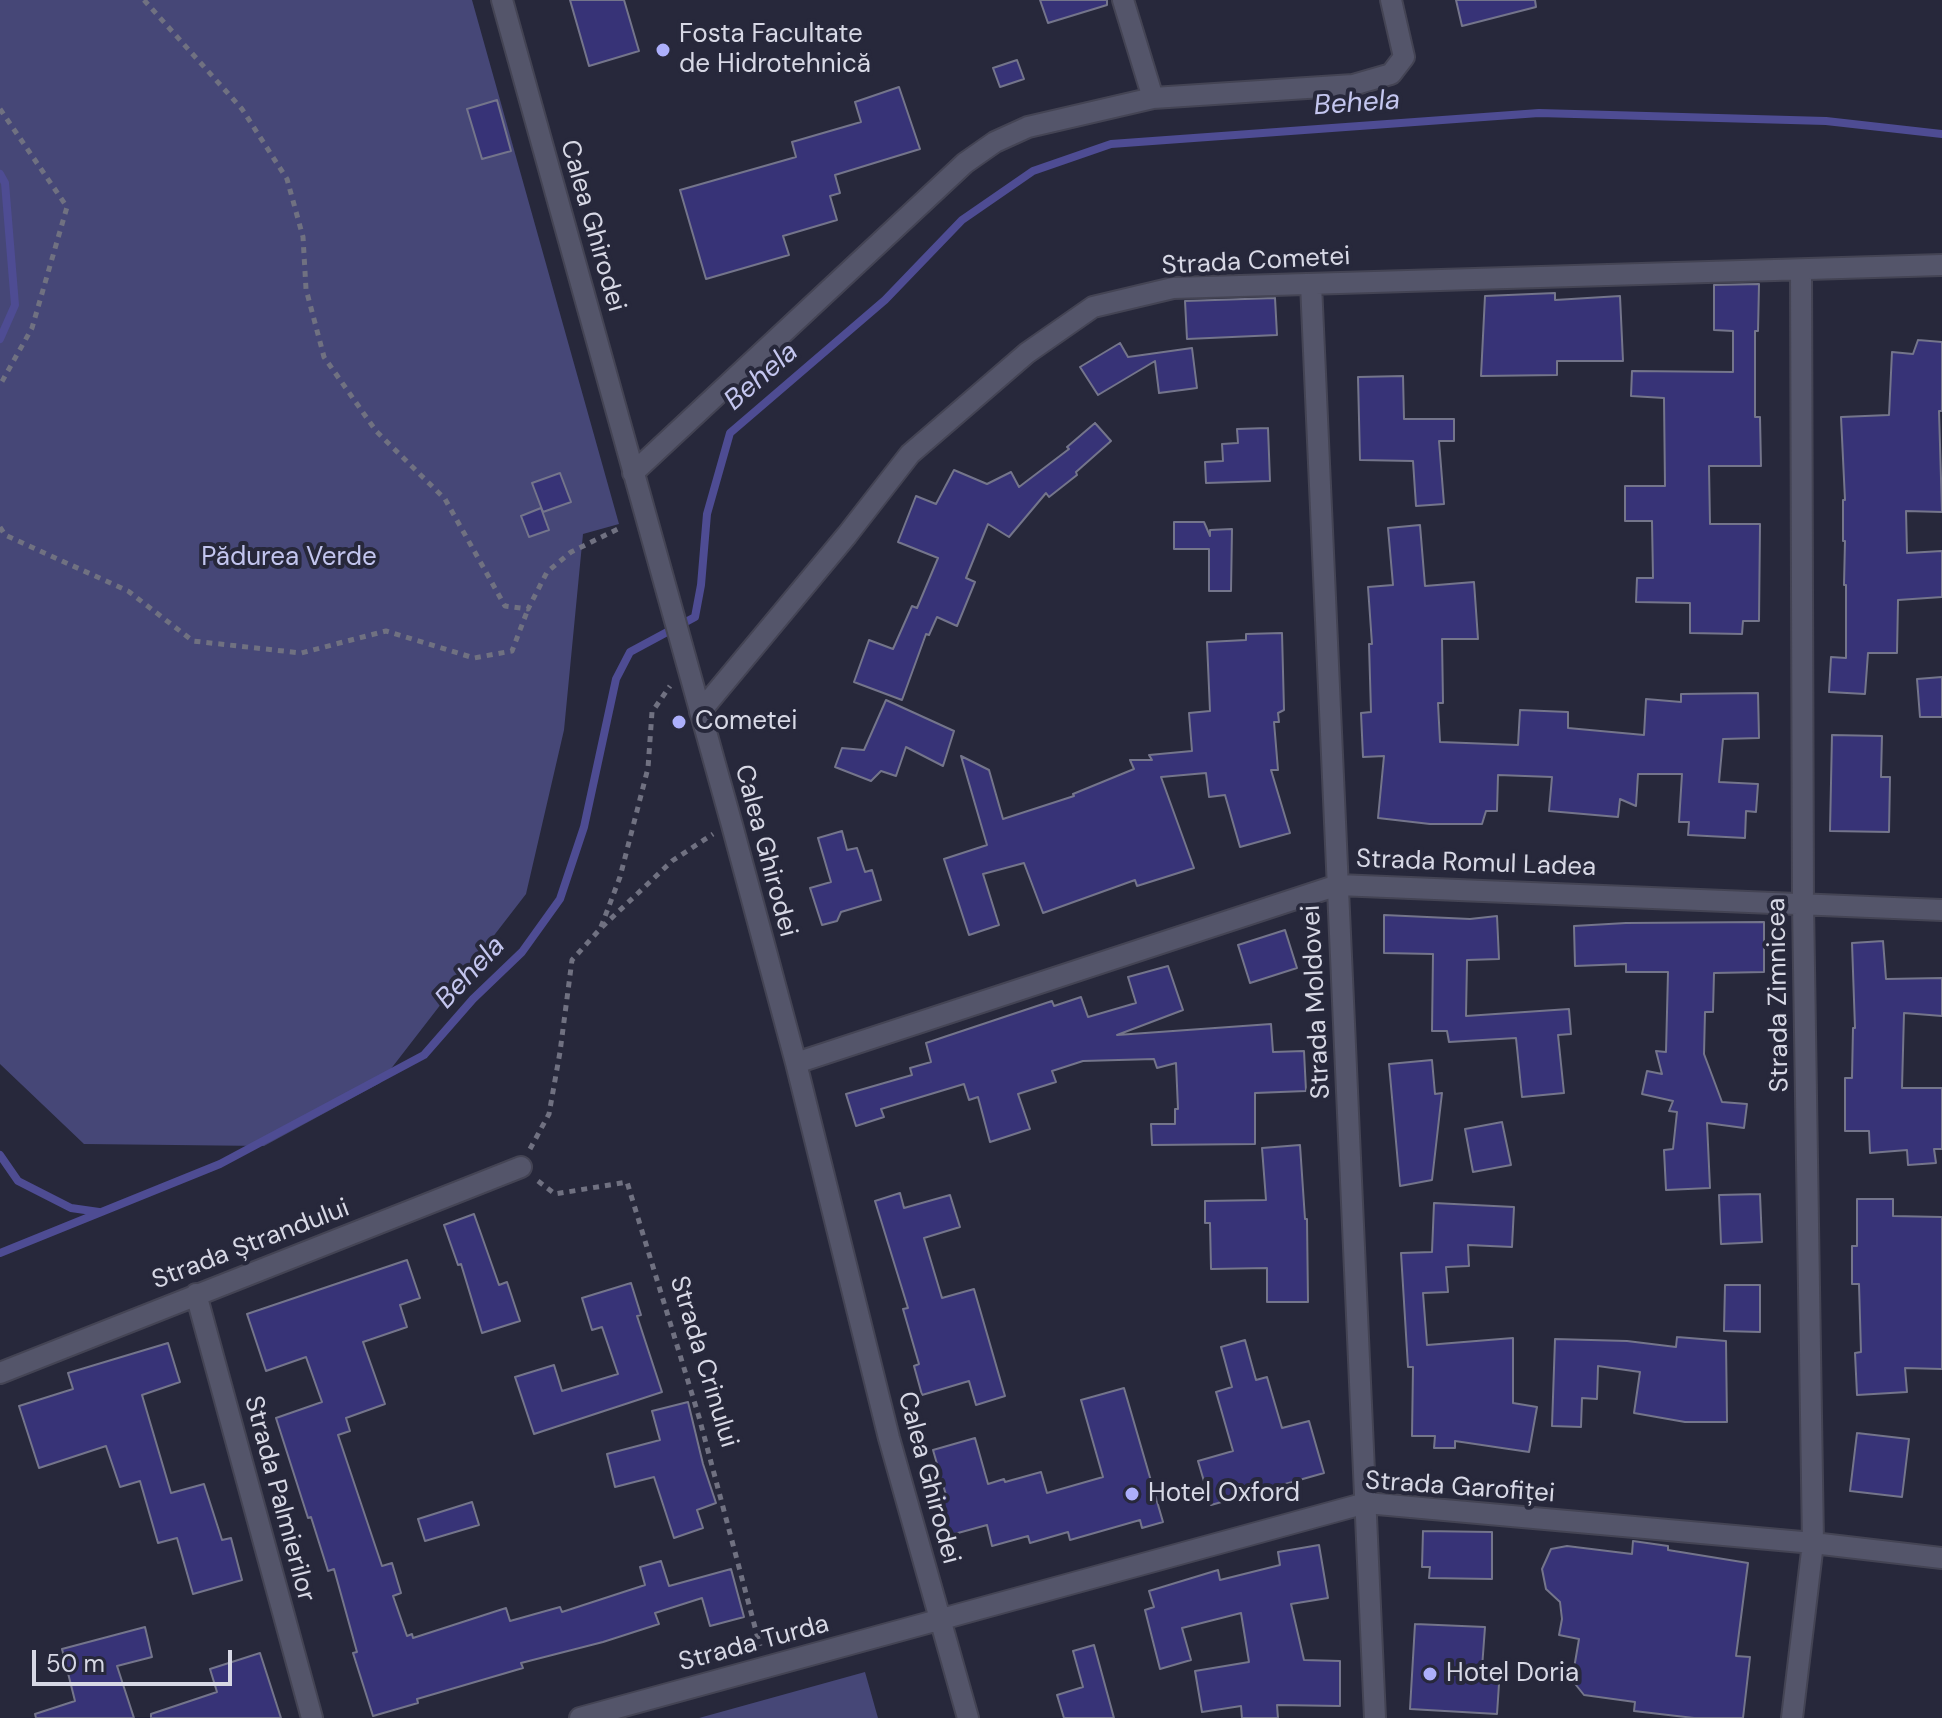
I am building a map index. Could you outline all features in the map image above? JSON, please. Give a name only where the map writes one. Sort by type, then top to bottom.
[{"type":"street","name":"Calea Ghirodei","points":[[502,0],[732,825],[796,1063],[881,1408],[968,1718]]},
{"type":"street","points":[[1123,0],[1153,98]]},
{"type":"street","points":[[633,473],[965,163],[995,142],[1028,127],[1153,98],[1353,85],[1391,74],[1404,57],[1391,0]]},
{"type":"street","name":"Strada Cometei","points":[[700,712],[910,454],[1027,353],[1093,307],[1173,288],[1942,265]]},
{"type":"street","name":"Strada Zimnicea","points":[[1792,1718],[1813,1543],[1803,904],[1801,270]]},
{"type":"street","name":"Strada Moldovei","points":[[1311,284],[1375,1718]]},
{"type":"street","name":"Strada Romul Ladea","points":[[796,1063],[1338,885],[1942,910]]},
{"type":"street","name":"Strada Ștrandului","points":[[0,1373],[521,1167]]},
{"type":"street","name":"Strada Palmierilor","points":[[196,1294],[312,1718]]},
{"type":"street","name":"Strada Garofiței","points":[[940,1621],[1366,1503],[1813,1543],[1942,1558]]},
{"type":"street","name":"Strada Turda","points":[[580,1718],[940,1621]]},
{"type":"path","points":[[144,0],[242,109],[287,179],[303,237],[306,289],[324,357],[376,431],[445,499],[505,606],[528,609]]},
{"type":"path","points":[[0,109],[67,207],[32,328],[0,385]]},
{"type":"path","points":[[0,527],[5,535],[128,591],[193,641],[301,653],[386,631],[474,658],[512,651],[547,572],[571,552],[622,527]]},
{"type":"path","points":[[601,928],[620,877],[648,768],[652,712],[686,664]]},
{"type":"path","points":[[521,1167],[549,1114],[572,960],[672,861],[705,838],[732,825]]},
{"type":"path","name":"Strada Crinului","points":[[521,1167],[555,1194],[627,1182],[704,1432],[766,1668]]},
{"type":"green space","name":"Pădurea Verde","points":[[0,0],[472,0],[619,524],[583,534],[564,730],[526,894],[380,1083],[264,1146],[84,1144],[0,1064]]},
{"type":"green space","points":[[865,1672],[878,1718],[699,1718]]},
{"type":"building","name":"Fosta Facultate de Hidrotehnică","points":[[570,0],[624,0],[639,51],[589,66]]},
{"type":"building","points":[[1040,0],[1107,0],[1107,5],[1048,23]]},
{"type":"building","points":[[1456,0],[1535,0],[1536,7],[1462,26]]},
{"type":"building","points":[[1017,60],[1024,79],[1000,87],[993,68]]},
{"type":"building","points":[[899,87],[920,149],[835,175],[840,193],[830,196],[837,220],[783,236],[789,255],[706,279],[680,190],[796,157],[792,142],[861,122],[855,102]]},
{"type":"building","points":[[497,100],[511,151],[482,159],[467,109]]},
{"type":"building","points":[[1759,284],[1758,331],[1755,331],[1755,417],[1760,417],[1761,466],[1709,466],[1710,524],[1760,524],[1759,621],[1743,621],[1742,634],[1690,633],[1690,603],[1636,602],[1637,578],[1653,578],[1652,521],[1625,521],[1625,486],[1665,486],[1664,398],[1631,396],[1632,371],[1733,372],[1733,331],[1714,330],[1714,285]]},
{"type":"building","points":[[1555,293],[1555,300],[1620,296],[1623,361],[1557,361],[1557,375],[1481,376],[1485,296]]},
{"type":"building","points":[[1275,298],[1277,335],[1187,339],[1185,301]]},
{"type":"building","points":[[1918,340],[1942,342],[1942,411],[1939,411],[1942,512],[1906,511],[1907,553],[1942,551],[1942,597],[1898,600],[1897,653],[1868,653],[1865,694],[1829,692],[1831,657],[1846,658],[1841,417],[1889,415],[1892,352],[1913,354]]},
{"type":"building","points":[[1120,343],[1128,357],[1192,348],[1197,388],[1159,393],[1155,361],[1098,395],[1080,367]]},
{"type":"building","points":[[1403,376],[1404,419],[1454,419],[1454,441],[1439,441],[1444,504],[1416,506],[1413,461],[1360,460],[1358,377]]},
{"type":"building","points":[[1095,423],[1111,441],[1076,472],[1077,475],[1049,497],[1046,493],[1009,537],[988,524],[966,578],[975,582],[957,626],[937,617],[929,635],[926,634],[902,700],[854,682],[869,640],[893,649],[912,606],[917,608],[938,558],[898,542],[916,496],[936,504],[954,470],[987,484],[1011,472],[1019,487],[1069,449],[1067,447]]},
{"type":"building","points":[[1268,428],[1270,481],[1206,483],[1205,462],[1223,461],[1222,444],[1238,443],[1237,429]]},
{"type":"building","points":[[560,473],[571,502],[543,512],[532,483]]},
{"type":"building","points":[[541,508],[549,530],[529,537],[521,516]]},
{"type":"building","points":[[1174,522],[1204,522],[1210,536],[1210,530],[1232,529],[1231,591],[1209,591],[1209,549],[1174,549]]},
{"type":"building","points":[[1420,525],[1425,586],[1474,582],[1478,639],[1442,639],[1443,703],[1438,703],[1440,742],[1518,745],[1520,710],[1568,712],[1568,728],[1644,735],[1646,699],[1681,702],[1681,694],[1758,693],[1759,738],[1723,739],[1719,782],[1758,784],[1756,812],[1746,811],[1745,838],[1688,835],[1689,822],[1679,822],[1682,774],[1638,774],[1636,806],[1620,799],[1618,817],[1549,811],[1552,777],[1498,775],[1497,811],[1486,811],[1482,824],[1430,824],[1378,818],[1384,756],[1363,757],[1361,713],[1371,712],[1369,644],[1372,644],[1368,587],[1393,585],[1388,528]]},
{"type":"building","points":[[1282,633],[1284,710],[1278,713],[1279,722],[1274,722],[1278,770],[1271,770],[1290,833],[1240,847],[1225,795],[1209,797],[1206,773],[1161,777],[1194,868],[1137,886],[1135,880],[1043,913],[1024,863],[983,874],[999,925],[969,935],[944,859],[987,845],[961,756],[989,770],[1003,819],[1074,796],[1134,769],[1130,760],[1152,760],[1149,755],[1192,751],[1189,713],[1210,711],[1207,642],[1246,640],[1246,634]]},
{"type":"building","points":[[1942,677],[1942,717],[1920,717],[1917,679]]},
{"type":"building","points":[[886,700],[954,731],[943,766],[906,747],[896,776],[881,771],[871,781],[835,767],[842,748],[864,750]]},
{"type":"building","points":[[1832,735],[1882,736],[1881,777],[1890,777],[1889,832],[1830,831]]},
{"type":"building","points":[[842,831],[847,850],[857,848],[865,872],[872,870],[881,900],[841,912],[837,921],[822,925],[810,888],[831,882],[818,838]]},
{"type":"building","points":[[1384,915],[1470,919],[1497,916],[1499,959],[1467,960],[1466,1016],[1569,1009],[1571,1034],[1558,1035],[1564,1093],[1522,1097],[1516,1038],[1449,1042],[1447,1031],[1432,1031],[1433,954],[1384,953]]},
{"type":"building","points":[[1764,922],[1764,972],[1714,973],[1713,1012],[1705,1012],[1704,1054],[1722,1102],[1747,1104],[1744,1128],[1707,1123],[1710,1188],[1666,1190],[1664,1150],[1673,1149],[1677,1112],[1669,1111],[1673,1101],[1642,1094],[1647,1071],[1662,1074],[1656,1051],[1666,1052],[1668,972],[1626,972],[1626,964],[1575,966],[1574,926]]},
{"type":"building","points":[[1285,930],[1297,968],[1250,983],[1238,945]]},
{"type":"building","points":[[1883,941],[1886,979],[1942,978],[1942,1016],[1904,1013],[1902,1088],[1942,1088],[1942,1149],[1934,1149],[1936,1163],[1908,1165],[1907,1150],[1870,1153],[1869,1131],[1845,1131],[1845,1078],[1852,1078],[1855,1028],[1852,943]]},
{"type":"building","points":[[1168,966],[1183,1010],[1117,1035],[1271,1024],[1273,1052],[1304,1051],[1306,1091],[1255,1093],[1255,1144],[1152,1145],[1151,1124],[1175,1124],[1175,1109],[1178,1109],[1176,1063],[1157,1068],[1154,1059],[1083,1061],[1052,1071],[1056,1082],[1018,1094],[1030,1129],[990,1142],[978,1097],[969,1100],[964,1084],[881,1109],[884,1117],[856,1126],[846,1094],[912,1075],[910,1068],[931,1062],[926,1043],[1052,1001],[1054,1006],[1081,997],[1088,1017],[1136,1003],[1128,977]]},
{"type":"building","points":[[1432,1060],[1435,1094],[1442,1093],[1432,1180],[1400,1186],[1389,1064]]},
{"type":"building","points":[[1502,1122],[1511,1165],[1473,1172],[1465,1129]]},
{"type":"building","points":[[1300,1145],[1307,1219],[1308,1302],[1267,1302],[1267,1268],[1211,1269],[1210,1223],[1205,1223],[1205,1201],[1266,1200],[1262,1148]]},
{"type":"building","points":[[900,1193],[904,1208],[950,1195],[960,1227],[924,1238],[942,1298],[974,1289],[1005,1396],[976,1405],[969,1381],[922,1395],[914,1366],[919,1364],[903,1309],[908,1308],[875,1201]]},
{"type":"building","points":[[1760,1194],[1762,1242],[1721,1244],[1719,1195]]},
{"type":"building","points":[[1857,1199],[1893,1199],[1893,1216],[1942,1217],[1942,1369],[1905,1368],[1907,1392],[1857,1395],[1855,1353],[1861,1352],[1859,1284],[1852,1284],[1852,1246],[1857,1246]]},
{"type":"building","points":[[1434,1203],[1514,1207],[1512,1247],[1468,1245],[1469,1266],[1446,1267],[1448,1292],[1423,1293],[1427,1345],[1513,1338],[1513,1403],[1537,1407],[1529,1452],[1455,1441],[1455,1448],[1434,1448],[1435,1436],[1412,1436],[1413,1367],[1408,1367],[1401,1253],[1432,1252]]},
{"type":"building","points":[[474,1214],[499,1285],[507,1282],[520,1321],[482,1333],[461,1264],[458,1265],[444,1225]]},
{"type":"building","points":[[407,1260],[420,1298],[400,1305],[407,1327],[363,1342],[385,1404],[346,1418],[350,1431],[338,1435],[382,1566],[392,1563],[401,1593],[393,1596],[407,1636],[412,1634],[413,1638],[506,1608],[510,1621],[560,1607],[562,1612],[645,1585],[640,1567],[661,1561],[669,1586],[731,1569],[744,1617],[710,1626],[702,1598],[655,1613],[659,1624],[521,1663],[523,1668],[417,1699],[418,1703],[373,1716],[353,1653],[357,1652],[334,1569],[328,1571],[276,1418],[322,1402],[306,1357],[266,1371],[247,1314]]},
{"type":"building","points":[[631,1283],[641,1315],[637,1316],[662,1392],[534,1434],[515,1377],[554,1365],[562,1391],[618,1374],[602,1327],[592,1330],[582,1298]]},
{"type":"building","points":[[1725,1285],[1760,1285],[1760,1332],[1724,1331]]},
{"type":"building","points":[[1677,1337],[1726,1341],[1727,1422],[1685,1422],[1634,1413],[1640,1372],[1598,1366],[1597,1399],[1582,1398],[1581,1427],[1552,1426],[1555,1339],[1627,1341],[1676,1347]]},
{"type":"building","points":[[1245,1340],[1256,1380],[1267,1377],[1282,1428],[1309,1421],[1324,1473],[1211,1505],[1198,1461],[1233,1451],[1216,1392],[1232,1387],[1221,1347]]},
{"type":"building","points":[[168,1343],[180,1382],[142,1395],[171,1493],[204,1484],[222,1540],[231,1538],[242,1580],[193,1594],[177,1538],[158,1543],[140,1481],[120,1487],[106,1446],[39,1468],[19,1406],[73,1389],[68,1373]]},
{"type":"building","points":[[1124,1388],[1163,1522],[1142,1528],[1140,1520],[1070,1540],[1068,1532],[1030,1543],[1028,1536],[992,1546],[987,1525],[947,1536],[936,1498],[946,1495],[933,1450],[975,1438],[988,1484],[1041,1472],[1047,1493],[1103,1477],[1081,1400]]},
{"type":"building","points":[[688,1402],[716,1503],[697,1510],[703,1528],[674,1538],[654,1477],[615,1487],[607,1454],[660,1440],[652,1411]]},
{"type":"building","points":[[1857,1433],[1909,1439],[1902,1497],[1850,1491]]},
{"type":"building","points":[[472,1502],[479,1525],[425,1541],[418,1519]]},
{"type":"building","points":[[1423,1531],[1492,1532],[1492,1579],[1429,1578],[1430,1567],[1422,1567]]},
{"type":"building","points":[[1633,1541],[1748,1563],[1736,1656],[1750,1657],[1743,1718],[1694,1718],[1634,1711],[1635,1702],[1584,1695],[1572,1680],[1579,1639],[1559,1635],[1562,1619],[1560,1602],[1546,1589],[1542,1569],[1551,1549],[1567,1546],[1632,1554]]},
{"type":"building","points":[[1319,1545],[1328,1598],[1291,1604],[1304,1660],[1340,1661],[1340,1706],[1277,1705],[1278,1718],[1242,1718],[1241,1706],[1202,1712],[1195,1671],[1249,1662],[1241,1613],[1182,1628],[1191,1660],[1160,1669],[1145,1610],[1154,1607],[1149,1591],[1218,1570],[1220,1580],[1280,1565],[1278,1552]]},
{"type":"building","points":[[1415,1624],[1485,1627],[1482,1668],[1500,1669],[1497,1714],[1410,1709]]},
{"type":"building","points":[[145,1627],[152,1657],[117,1666],[134,1718],[36,1718],[35,1714],[75,1701],[62,1649]]},
{"type":"building","points":[[1094,1645],[1114,1718],[1064,1718],[1057,1695],[1083,1687],[1073,1651]]},
{"type":"building","points":[[260,1653],[281,1718],[151,1718],[151,1714],[217,1692],[210,1669]]},
{"type":"waterway","name":"Behela","points":[[0,1253],[220,1164],[424,1055],[473,999],[522,952],[560,899],[584,827],[616,679],[630,652],[695,617],[707,514],[730,433],[885,300],[962,220],[1033,171],[1111,144],[1539,113],[1826,121],[1942,134]]},
{"type":"waterway","points":[[0,174],[5,183],[15,305],[0,339]]},
{"type":"waterway","points":[[0,1155],[18,1181],[71,1208],[99,1212]]},
{"type":"place","name":"Fosta Facultate de Hidrotehnică","points":[[663,50]]},
{"type":"place","name":"Cometei","points":[[679,722]]},
{"type":"place","name":"Hotel Oxford","points":[[1132,1494]]},
{"type":"place","name":"Hotel Doria","points":[[1430,1674]]}]
